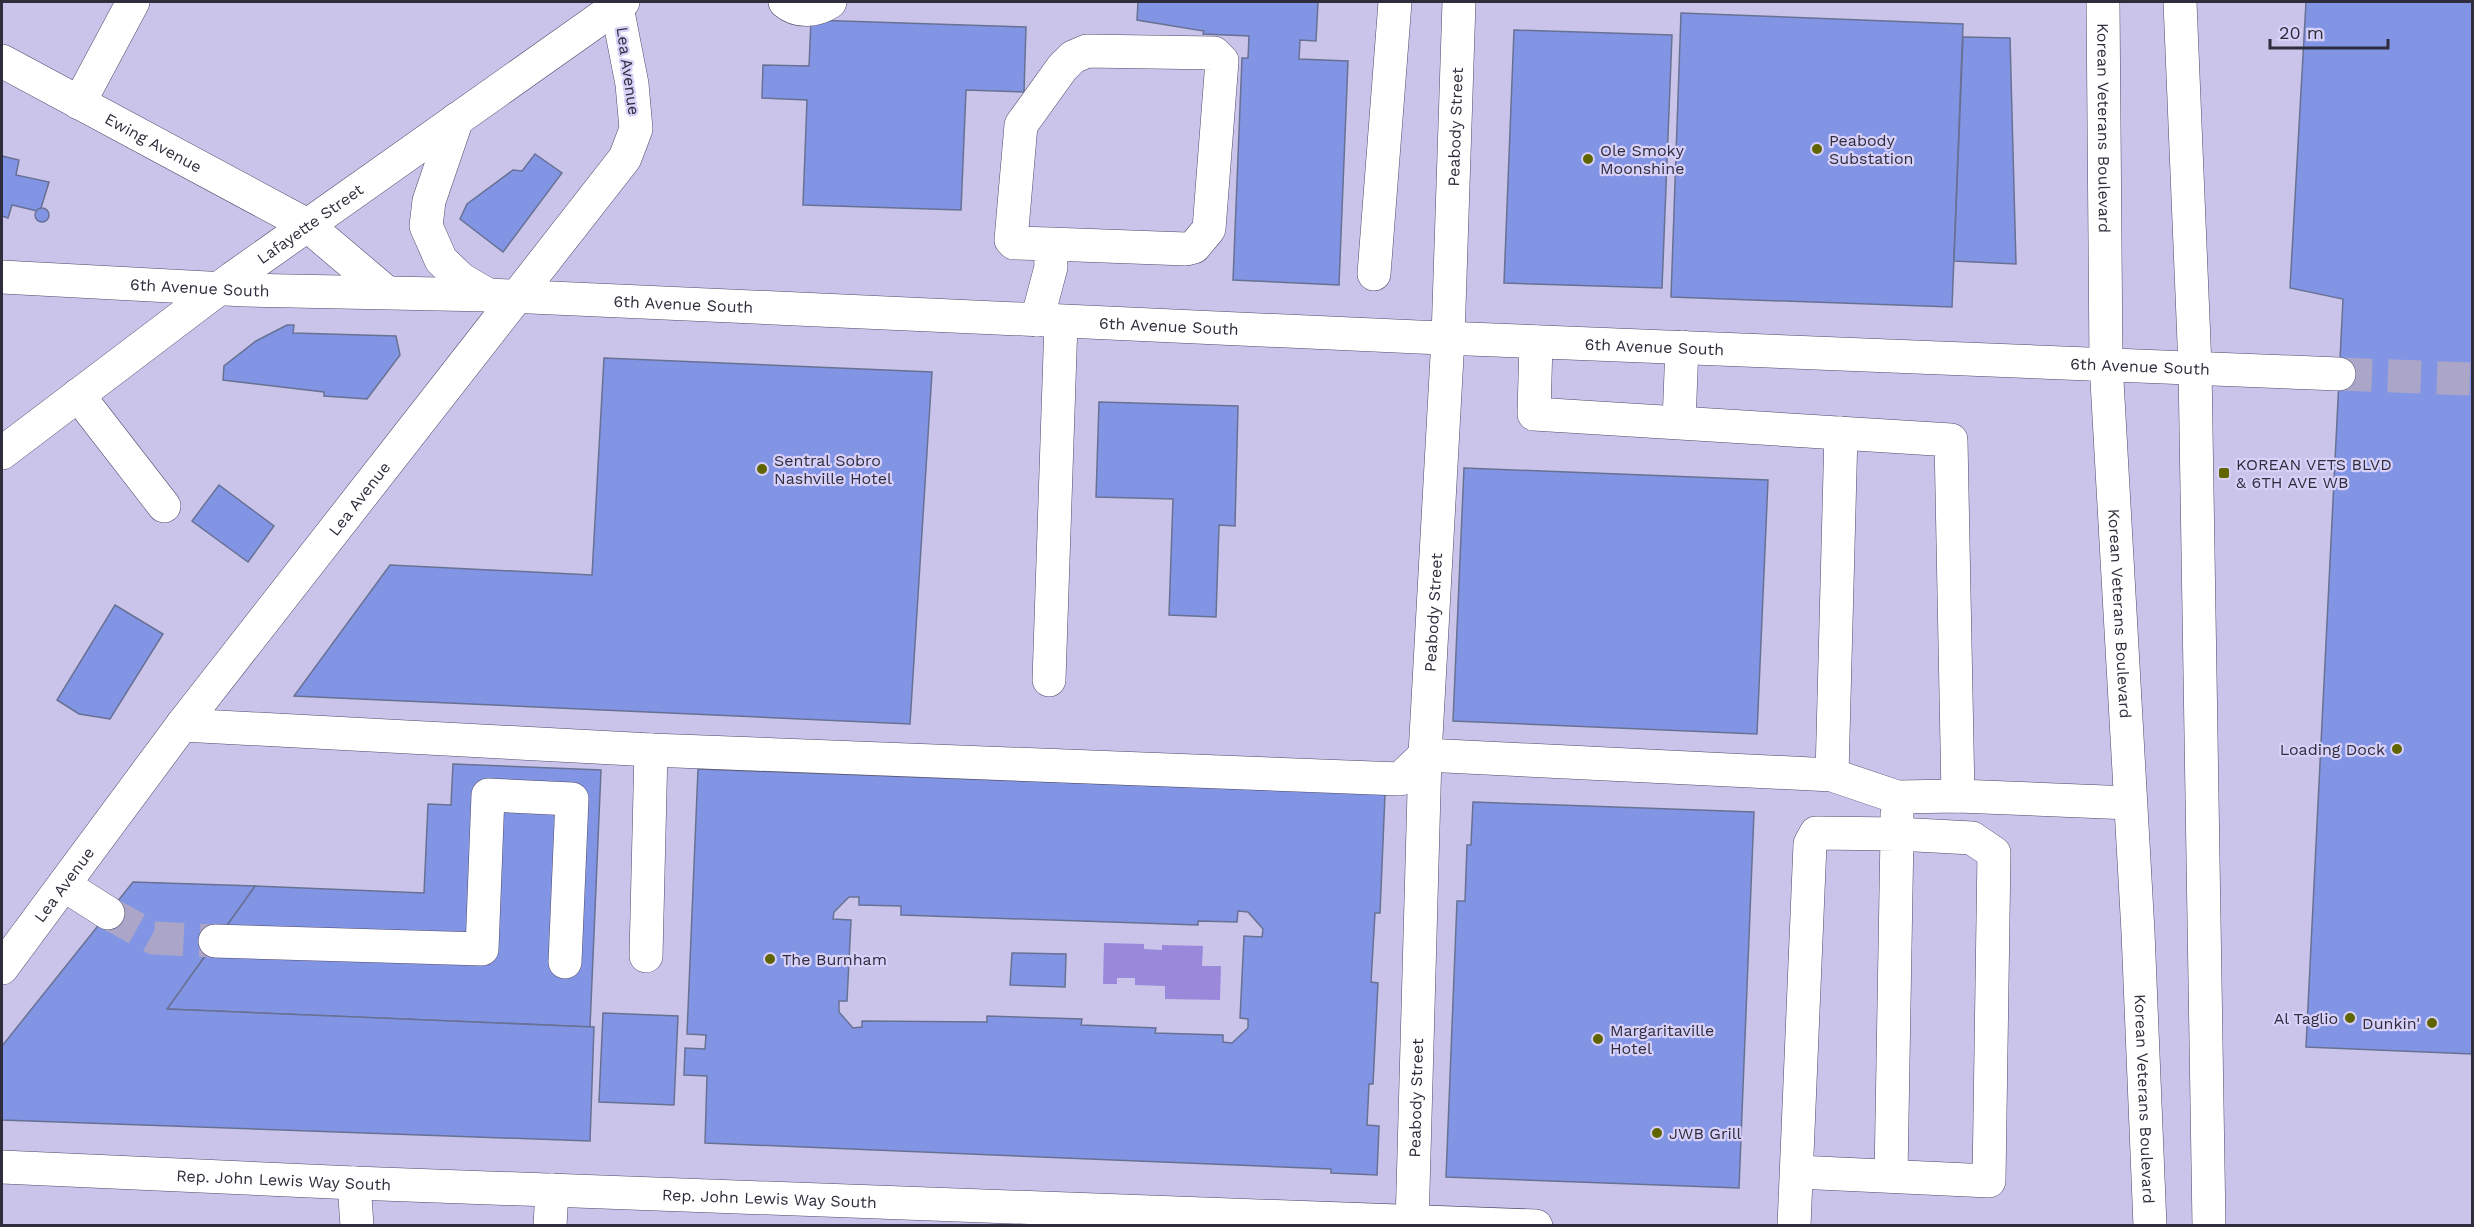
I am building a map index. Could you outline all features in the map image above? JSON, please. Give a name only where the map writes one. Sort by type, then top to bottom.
[{"type":"street","points":[[79,103],[133,2]]},
{"type":"street","points":[[785,2],[800,9],[824,6],[830,2]]},
{"type":"street","points":[[1374,274],[1395,2]]},
{"type":"street","name":"Peabody Street","points":[[1412,1223],[1425,755],[1448,338],[1459,2]]},
{"type":"street","name":"Korean Veterans Boulevard","points":[[2103,2],[2106,363],[2150,1226]]},
{"type":"street","points":[[2180,2],[2195,367],[2209,1226]]},
{"type":"street","name":"Lafayette Street","points":[[2,453],[219,288],[619,3]]},
{"type":"street","name":"Lea Avenue","points":[[2,968],[502,296],[625,158],[636,129],[619,3]]},
{"type":"street","points":[[1087,51],[1214,52],[1219,56],[1222,61],[1209,229],[1194,247],[1186,249],[1050,244],[1014,243],[1011,240],[1021,125],[1062,68],[1073,57],[1087,51]]},
{"type":"street","name":"Ewing Avenue","points":[[2,62],[307,225],[386,292]]},
{"type":"street","points":[[457,119],[429,201],[426,226],[441,260],[461,279],[502,296]]},
{"type":"street","points":[[1049,680],[1050,244]]},
{"type":"street","name":"6th Avenue South","points":[[2,278],[219,288],[502,296],[1536,342],[2339,374]]},
{"type":"street","points":[[1536,342],[1534,414],[1951,440],[1958,796]]},
{"type":"street","points":[[1679,422],[1682,347]]},
{"type":"street","points":[[78,395],[165,506]]},
{"type":"street","points":[[1832,775],[1841,433]]},
{"type":"street","points":[[182,725],[651,750],[1400,779],[1425,755],[1832,775],[1897,797],[1958,796],[2130,802]]},
{"type":"street","points":[[646,956],[651,750]]},
{"type":"street","points":[[215,941],[482,949],[488,795],[572,799],[565,962]]},
{"type":"street","points":[[1891,1176],[1897,797]]},
{"type":"street","points":[[1794,1226],[1810,844],[1816,833],[1972,838],[1994,853],[1989,1181],[1797,1172]]},
{"type":"street","points":[[64,885],[108,913]]},
{"type":"street","name":"Rep. John Lewis Way South","points":[[2,1167],[354,1183],[1536,1226]]},
{"type":"street","points":[[354,1183],[357,1226]]},
{"type":"street","points":[[550,1226],[552,1190]]},
{"type":"shaded area","points":[[1104,943],[1144,944],[1144,949],[1162,950],[1162,945],[1203,946],[1202,966],[1221,966],[1220,1000],[1165,999],[1165,986],[1135,985],[1135,978],[1117,978],[1117,984],[1103,984]]},
{"type":"building","points":[[1138,2],[1318,2],[1316,41],[1300,40],[1299,59],[1348,61],[1339,285],[1233,280],[1242,58],[1248,58],[1249,36],[1203,34],[1204,31],[1137,20]]},
{"type":"building","name":"Loading Dock","points":[[2306,2],[2472,2],[2472,1054],[2306,1047],[2343,299],[2290,288]]},
{"type":"building","name":"Peabody Substation","points":[[1681,13],[1963,24],[1952,307],[1671,297]]},
{"type":"building","points":[[811,20],[1026,27],[1024,92],[966,90],[961,210],[803,205],[807,100],[762,98],[763,65],[809,66]]},
{"type":"building","name":"Ole Smoky Moonshine","points":[[1514,30],[1672,35],[1662,288],[1504,283]]},
{"type":"building","points":[[1963,37],[2010,38],[2016,264],[1954,261]]},
{"type":"building","points":[[535,154],[562,173],[503,252],[460,219],[467,204],[513,170],[522,171]]},
{"type":"building","points":[[2,156],[19,160],[16,175],[49,182],[41,208],[37,211],[12,205],[8,218],[2,216]]},
{"type":"building","points":[[42,208],[47,210],[49,215],[47,220],[42,222],[37,220],[35,215],[37,210]]},
{"type":"building","points":[[287,325],[294,325],[293,333],[396,336],[400,355],[367,399],[324,396],[324,392],[223,380],[224,366],[256,341]]},
{"type":"building","name":"Sentral Sobro Nashville Hotel","points":[[604,358],[932,372],[910,724],[294,696],[390,565],[592,575]]},
{"type":"building","points":[[1099,402],[1238,406],[1235,526],[1219,525],[1216,617],[1169,615],[1173,499],[1096,497]]},
{"type":"building","points":[[1464,468],[1768,480],[1757,734],[1453,721]]},
{"type":"building","points":[[219,485],[274,526],[248,562],[192,521]]},
{"type":"building","points":[[115,605],[163,634],[110,719],[79,714],[57,700]]},
{"type":"building","points":[[453,764],[601,770],[590,1027],[167,1009],[255,886],[424,893],[428,804],[451,805]]},
{"type":"building","name":"The Burnham","points":[[698,769],[1385,794],[1380,913],[1375,913],[1371,982],[1378,983],[1373,1084],[1369,1084],[1367,1125],[1379,1126],[1377,1175],[1331,1173],[1331,1169],[705,1143],[707,1076],[684,1075],[685,1048],[705,1049],[706,1035],[687,1034]],"holes":[[[849,897],[859,897],[859,905],[901,906],[901,915],[1198,925],[1198,921],[1237,922],[1238,911],[1248,912],[1263,929],[1262,937],[1244,936],[1240,1018],[1248,1019],[1248,1028],[1232,1043],[1223,1042],[1223,1035],[1155,1033],[1156,1028],[1081,1025],[1082,1019],[987,1016],[987,1022],[862,1021],[862,1027],[853,1028],[839,1012],[839,1001],[847,1001],[851,920],[833,919],[834,912]]]},
{"type":"building","name":"Margaritaville Hotel","points":[[1473,802],[1754,812],[1739,1188],[1446,1177],[1457,901],[1465,901],[1467,845],[1471,845]]},
{"type":"building","points":[[133,882],[255,886],[167,1009],[594,1027],[590,1141],[2,1120],[2,1046]]},
{"type":"building","points":[[1012,953],[1066,954],[1065,987],[1010,985]]},
{"type":"building","points":[[603,1013],[678,1016],[674,1105],[599,1102]]},
{"type":"tunnel","points":[[2339,374],[2472,379]]},
{"type":"tunnel","points":[[108,913],[154,938],[215,941]]},
{"type":"place","name":"Peabody Substation","points":[[1817,149]]},
{"type":"place","name":"Ole Smoky Moonshine","points":[[1588,159]]},
{"type":"place","name":"Sentral Sobro Nashville Hotel","points":[[762,469]]},
{"type":"place","name":"KOREAN VETS BLVD & 6TH AVE WB","points":[[2224,473]]},
{"type":"place","name":"Loading Dock","points":[[2397,749]]},
{"type":"place","name":"The Burnham","points":[[770,959]]},
{"type":"place","name":"Al Taglio","points":[[2350,1018]]},
{"type":"place","name":"Dunkin'","points":[[2432,1023]]},
{"type":"place","name":"Margaritaville Hotel","points":[[1598,1039]]},
{"type":"place","name":"JWB Grill","points":[[1657,1133]]}]
